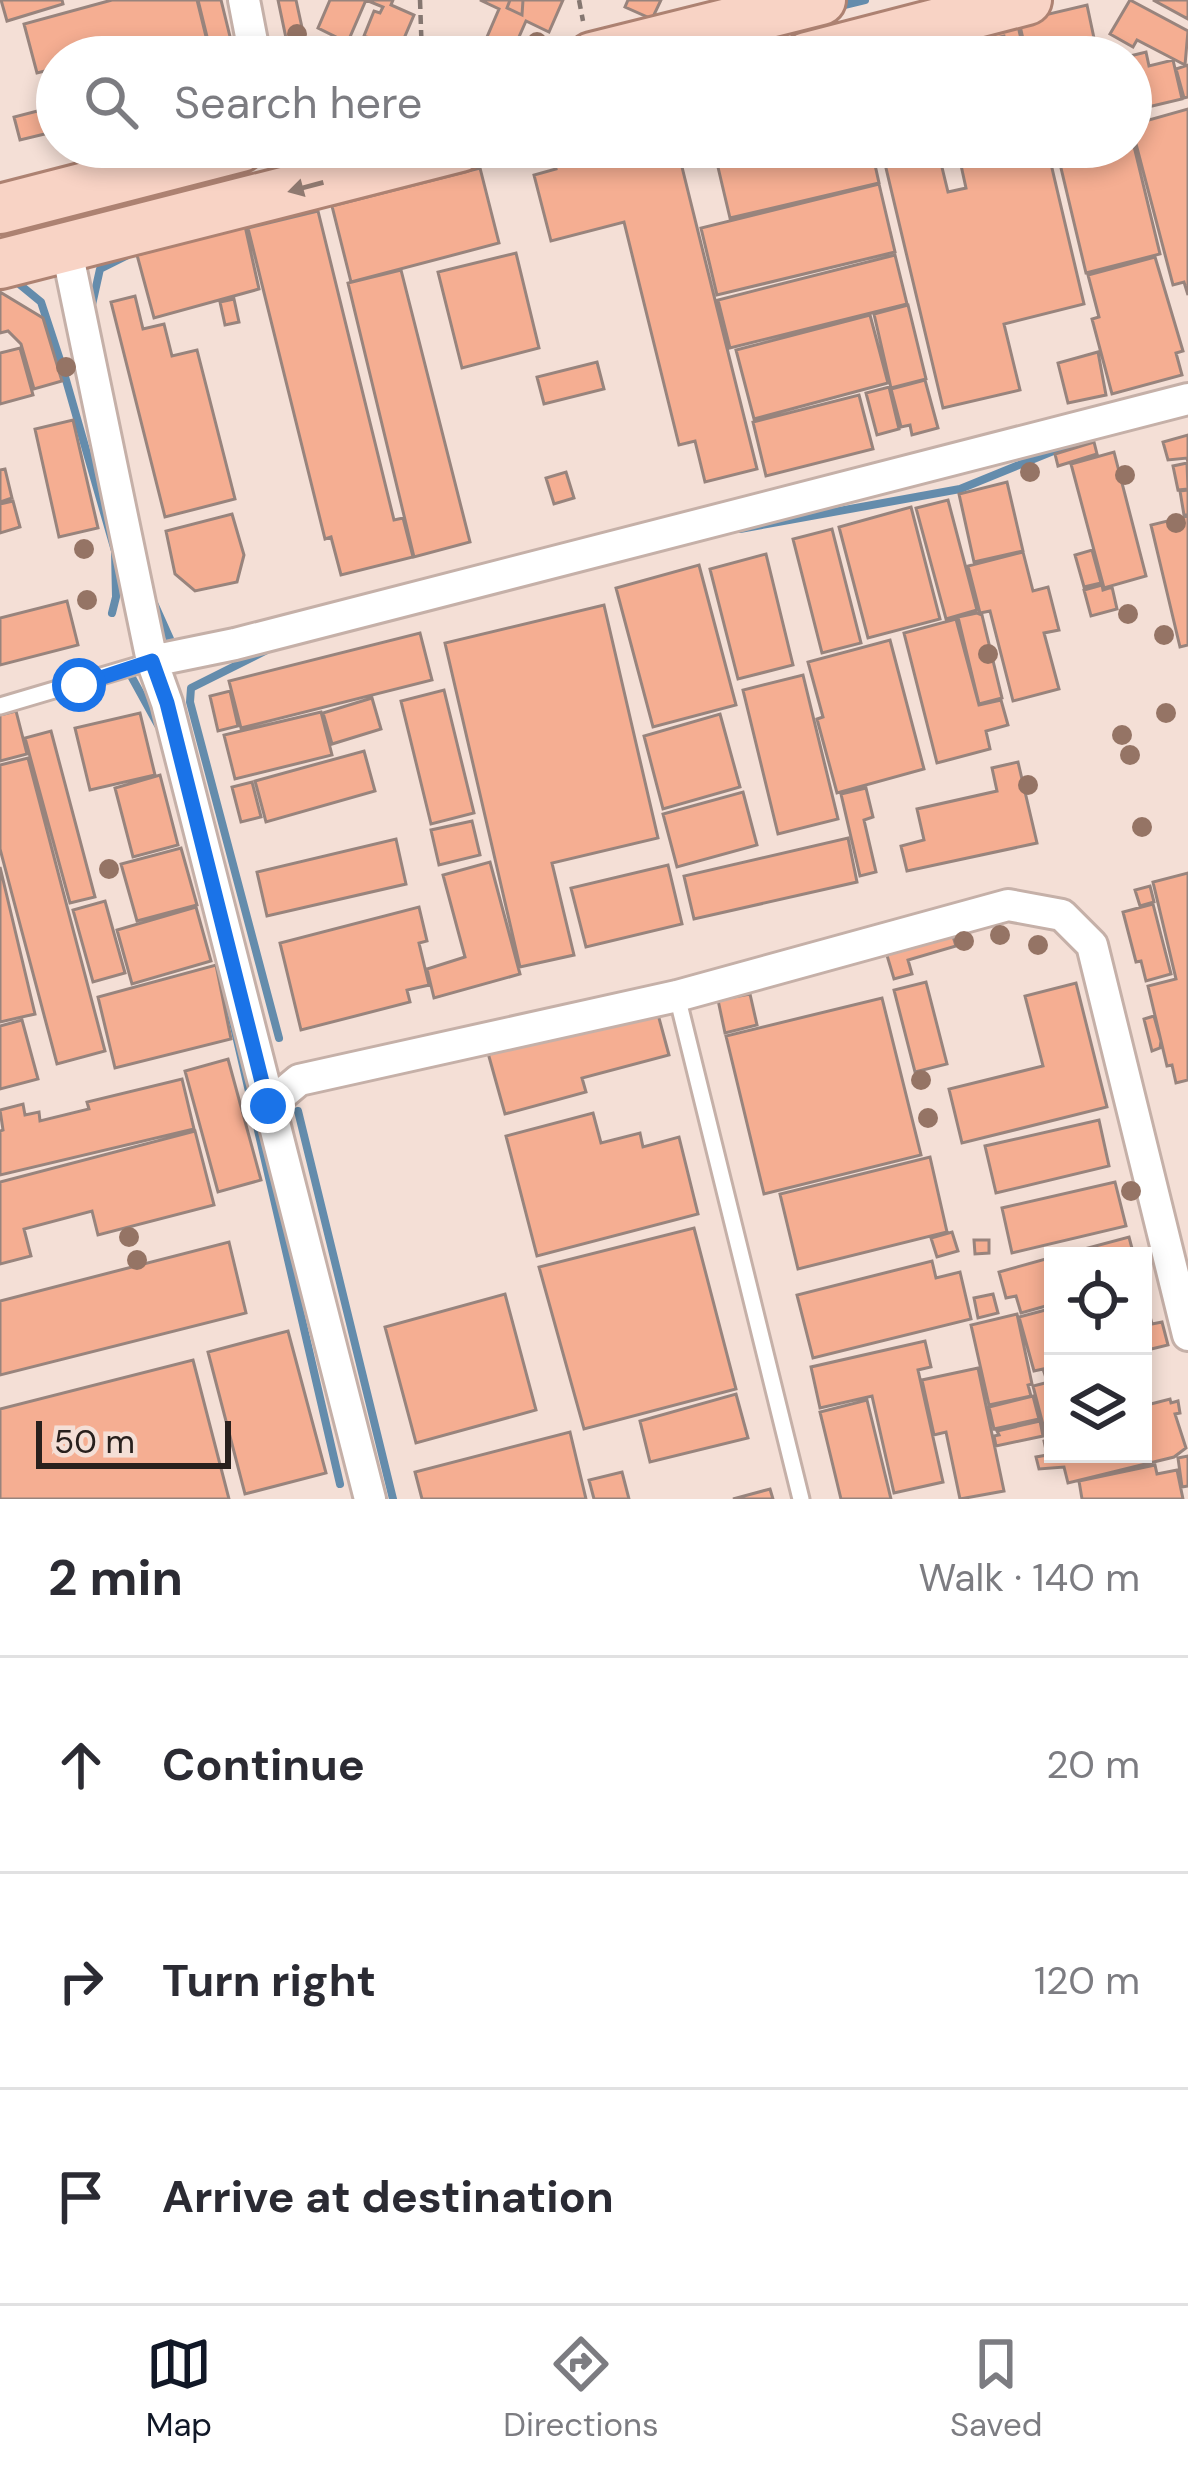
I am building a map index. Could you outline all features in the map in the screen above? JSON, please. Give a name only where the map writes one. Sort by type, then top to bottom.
[{"type":"main road","points":[[676,36],[821,0]]},
{"type":"main road","points":[[888,36],[1027,0]]},
{"type":"main road","points":[[0,208],[158,168]]},
{"type":"main road","points":[[0,264],[376,168]]},
{"type":"street","points":[[244,0],[251,36]]},
{"type":"street","points":[[66,246],[152,661],[167,703],[370,1499]]},
{"type":"street","points":[[152,661],[235,644],[1188,399]]},
{"type":"street","points":[[268,1106],[298,1080],[677,996],[1008,905],[1062,915],[1092,945],[1188,1335]]},
{"type":"lane","points":[[0,706],[152,661]]},
{"type":"lane","points":[[677,996],[801,1499]]},
{"type":"path","points":[[420,0],[421,36]]},
{"type":"building","points":[[1,0],[62,0],[63,4],[7,21]]},
{"type":"building","points":[[112,0],[197,0],[206,36],[36,36],[36,69],[24,24]]},
{"type":"building","points":[[198,0],[221,0],[230,36],[207,36]]},
{"type":"building","points":[[278,0],[296,0],[304,36],[286,36]]},
{"type":"building","points":[[330,0],[366,0],[350,36],[334,36],[318,28]]},
{"type":"building","points":[[366,0],[393,0],[391,5],[414,15],[405,36],[364,36],[374,11],[380,13],[383,7]]},
{"type":"building","points":[[480,0],[510,0],[507,8],[522,15],[523,0],[563,0],[549,32],[526,21],[519,36],[487,36],[499,9]]},
{"type":"building","points":[[510,0],[523,0],[522,15],[507,8]]},
{"type":"building","points":[[628,0],[661,0],[652,19],[625,7]]},
{"type":"building","points":[[1130,0],[1188,31],[1185,65],[1152,48],[1152,36],[1110,34]]},
{"type":"building","points":[[1153,0],[1188,0],[1188,19]]},
{"type":"building","points":[[1087,5],[1094,36],[1022,36],[1019,21]]},
{"type":"building","points":[[1016,17],[1020,36],[979,36],[977,27]]},
{"type":"building","points":[[1173,60],[1182,99],[1152,106],[1152,65]]},
{"type":"building","points":[[1188,65],[1188,97],[1184,98],[1176,69]]},
{"type":"building","points":[[1188,109],[1188,295],[1184,282],[1173,285],[1142,168],[1152,168],[1152,119]]},
{"type":"building","points":[[36,111],[36,136],[20,140],[14,117]]},
{"type":"building","points":[[480,168],[499,243],[351,282],[332,206]]},
{"type":"building","points":[[682,168],[757,469],[705,482],[695,441],[679,445],[624,222],[551,241],[534,175],[556,169]]},
{"type":"building","points":[[718,168],[876,168],[879,183],[730,218]]},
{"type":"building","points":[[886,168],[942,168],[948,192],[966,188],[962,168],[1052,168],[1084,304],[1004,324],[1020,390],[943,408]]},
{"type":"building","points":[[1061,168],[1139,168],[1160,254],[1086,273]]},
{"type":"building","points":[[879,184],[895,252],[717,295],[701,228]]},
{"type":"building","points":[[318,211],[394,520],[403,518],[413,557],[341,575],[331,537],[325,539],[248,228]]},
{"type":"building","points":[[245,226],[259,289],[154,318],[137,255]]},
{"type":"building","points":[[516,253],[539,348],[462,368],[438,272]]},
{"type":"building","points":[[895,255],[907,304],[730,348],[718,300]]},
{"type":"building","points":[[1155,257],[1183,351],[1176,353],[1182,375],[1112,394],[1092,319],[1099,317],[1088,275]]},
{"type":"building","points":[[401,270],[470,542],[414,557],[348,283]]},
{"type":"building","points":[[0,292],[43,318],[62,381],[34,389],[21,344],[8,331],[0,333]]},
{"type":"building","points":[[135,296],[143,329],[164,324],[172,356],[197,350],[235,499],[165,517],[111,302]]},
{"type":"building","points":[[234,299],[239,322],[225,325],[220,302]]},
{"type":"building","points":[[908,305],[926,379],[891,388],[874,314]]},
{"type":"building","points":[[870,315],[888,383],[754,419],[736,350]]},
{"type":"building","points":[[20,348],[33,395],[0,404],[0,353]]},
{"type":"building","points":[[1098,352],[1106,395],[1068,403],[1058,363]]},
{"type":"building","points":[[597,362],[604,389],[544,404],[537,377]]},
{"type":"building","points":[[925,380],[938,428],[912,435],[910,425],[901,427],[891,389]]},
{"type":"building","points":[[889,387],[899,429],[877,435],[866,393]]},
{"type":"building","points":[[859,395],[873,449],[766,476],[753,422]]},
{"type":"building","points":[[73,420],[98,528],[59,537],[35,429]]},
{"type":"building","points":[[1188,435],[1188,463],[1187,458],[1168,460],[1163,442]]},
{"type":"building","points":[[1094,442],[1097,454],[1058,466],[1055,454]]},
{"type":"building","points":[[1114,452],[1146,576],[1104,588],[1071,464]]},
{"type":"building","points":[[1187,463],[1188,489],[1178,490],[1173,466]]},
{"type":"building","points":[[5,469],[12,498],[0,502],[0,470]]},
{"type":"building","points":[[566,472],[574,498],[554,504],[546,478]]},
{"type":"building","points":[[1007,482],[1023,551],[974,562],[959,494]]},
{"type":"building","points":[[1188,490],[1188,515],[1184,515],[1180,491]]},
{"type":"building","points":[[948,500],[977,610],[946,619],[916,508]]},
{"type":"building","points":[[13,501],[20,527],[0,533],[0,504]]},
{"type":"building","points":[[911,507],[940,619],[868,638],[839,527]]},
{"type":"building","points":[[232,514],[244,555],[237,582],[195,591],[175,574],[166,531]]},
{"type":"building","points":[[1188,516],[1188,645],[1180,647],[1151,525]]},
{"type":"building","points":[[832,529],[861,643],[822,653],[793,539]]},
{"type":"building","points":[[1092,550],[1101,583],[1084,587],[1075,555]]},
{"type":"building","points":[[1023,552],[1033,591],[1048,587],[1059,630],[1044,633],[1059,689],[1013,701],[990,611],[980,613],[968,566]]},
{"type":"building","points":[[766,554],[793,665],[738,679],[710,569]]},
{"type":"building","points":[[699,565],[736,705],[653,727],[616,588]]},
{"type":"building","points":[[1102,585],[1103,590],[1112,587],[1117,609],[1091,616],[1084,590]]},
{"type":"building","points":[[67,601],[78,645],[0,665],[0,618]]},
{"type":"building","points":[[604,605],[658,838],[552,863],[574,955],[520,967],[445,643]]},
{"type":"building","points":[[982,615],[1002,698],[979,704],[958,617]]},
{"type":"building","points":[[956,619],[979,705],[1001,700],[1008,725],[986,731],[990,749],[937,763],[904,633]]},
{"type":"building","points":[[420,633],[432,680],[241,728],[229,681]]},
{"type":"building","points":[[890,640],[924,769],[837,793],[808,662]]},
{"type":"building","points":[[803,675],[838,819],[778,834],[743,690]]},
{"type":"building","points":[[444,690],[474,813],[431,824],[401,701]]},
{"type":"building","points":[[230,691],[238,726],[218,731],[210,696]]},
{"type":"building","points":[[372,698],[381,729],[332,744],[323,713]]},
{"type":"building","points":[[16,711],[27,754],[0,761],[0,715]]},
{"type":"building","points":[[321,712],[332,755],[235,779],[224,735]]},
{"type":"building","points":[[140,713],[155,775],[90,790],[75,728]]},
{"type":"building","points":[[720,714],[740,787],[663,809],[644,736]]},
{"type":"building","points":[[51,731],[95,897],[70,903],[25,738]]},
{"type":"building","points":[[364,751],[375,791],[266,822],[255,781]]},
{"type":"building","points":[[28,758],[105,1051],[57,1064],[0,849],[0,765]]},
{"type":"building","points":[[1018,762],[1037,843],[907,871],[901,846],[924,840],[917,809],[997,791],[992,768]]},
{"type":"building","points":[[160,775],[178,845],[133,857],[115,788]]},
{"type":"building","points":[[252,782],[261,817],[241,822],[232,787]]},
{"type":"building","points":[[866,788],[873,817],[864,820],[876,872],[860,876],[841,794]]},
{"type":"building","points":[[743,792],[757,845],[677,867],[663,814]]},
{"type":"building","points":[[472,821],[480,855],[439,865],[431,830]]},
{"type":"building","points":[[848,838],[857,882],[694,919],[684,876]]},
{"type":"building","points":[[396,839],[406,884],[267,916],[257,872]]},
{"type":"building","points":[[181,848],[197,905],[137,921],[121,864]]},
{"type":"building","points":[[490,862],[520,974],[434,998],[427,969],[465,957],[443,875]]},
{"type":"building","points":[[668,865],[682,924],[586,947],[571,888]]},
{"type":"building","points":[[0,867],[35,1014],[0,1022]]},
{"type":"building","points":[[1188,873],[1188,1080],[1176,1083],[1172,1065],[1167,1066],[1148,986],[1176,979],[1153,882]]},
{"type":"building","points":[[1150,886],[1154,902],[1140,906],[1135,890]]},
{"type":"building","points":[[105,901],[125,973],[93,982],[73,910]]},
{"type":"building","points":[[1153,904],[1171,974],[1146,981],[1123,912]]},
{"type":"building","points":[[196,907],[211,961],[132,984],[117,930]]},
{"type":"building","points":[[419,907],[427,941],[419,943],[429,985],[407,990],[410,1002],[301,1030],[280,943]]},
{"type":"building","points":[[949,923],[956,946],[908,960],[912,974],[894,979],[883,942]]},
{"type":"building","points":[[216,965],[231,1039],[115,1068],[98,997]]},
{"type":"building","points":[[926,982],[947,1064],[915,1072],[894,990]]},
{"type":"building","points":[[1076,983],[1107,1107],[962,1143],[949,1089],[1043,1066],[1025,996]]},
{"type":"building","points":[[750,994],[757,1025],[725,1033],[718,1000]]},
{"type":"building","points":[[882,998],[921,1155],[764,1194],[726,1036]]},
{"type":"building","points":[[656,1007],[669,1055],[582,1078],[586,1092],[505,1114],[488,1053]]},
{"type":"building","points":[[1154,1016],[1161,1041],[1160,1048],[1152,1051],[1144,1019]]},
{"type":"building","points":[[22,1020],[38,1079],[0,1089],[0,1026]]},
{"type":"building","points":[[228,1059],[261,1180],[218,1192],[185,1071]]},
{"type":"building","points":[[182,1079],[194,1129],[0,1175],[0,1110],[23,1104],[25,1115],[39,1112],[40,1121],[89,1109],[87,1102]]},
{"type":"building","points":[[593,1113],[601,1143],[640,1133],[643,1147],[679,1137],[698,1214],[537,1256],[506,1136]]},
{"type":"building","points":[[1099,1120],[1109,1166],[996,1193],[985,1146]]},
{"type":"building","points":[[195,1131],[214,1205],[98,1235],[92,1211],[24,1229],[31,1256],[0,1264],[0,1182]]},
{"type":"building","points":[[930,1157],[947,1232],[798,1269],[780,1194]]},
{"type":"building","points":[[1115,1182],[1126,1226],[1012,1253],[1002,1208]]},
{"type":"building","points":[[694,1228],[736,1389],[584,1429],[539,1267]]},
{"type":"building","points":[[952,1232],[958,1251],[937,1257],[931,1238]]},
{"type":"building","points":[[1129,1237],[1132,1247],[1092,1247]]},
{"type":"building","points":[[974,1240],[989,1240],[989,1253],[975,1254]]},
{"type":"building","points":[[229,1242],[246,1313],[0,1375],[0,1301]]},
{"type":"building","points":[[1044,1260],[1044,1307],[1021,1313],[1016,1296],[1006,1298],[999,1272]]},
{"type":"building","points":[[932,1261],[936,1278],[960,1272],[971,1319],[813,1358],[797,1295]]},
{"type":"building","points":[[505,1294],[536,1410],[416,1443],[385,1327]]},
{"type":"building","points":[[993,1294],[998,1313],[978,1318],[974,1298]]},
{"type":"building","points":[[1044,1310],[1044,1372],[1034,1371],[1019,1317]]},
{"type":"building","points":[[1017,1314],[1031,1396],[989,1405],[971,1325]]},
{"type":"building","points":[[1162,1322],[1168,1345],[1152,1349],[1152,1324]]},
{"type":"building","points":[[288,1331],[326,1473],[245,1494],[208,1352]]},
{"type":"building","points":[[925,1341],[931,1367],[918,1370],[943,1482],[894,1493],[872,1396],[820,1408],[811,1367]]},
{"type":"building","points":[[193,1360],[229,1499],[0,1499],[0,1409]]},
{"type":"building","points":[[978,1368],[1004,1491],[960,1499],[946,1432],[934,1435],[922,1380]]},
{"type":"building","points":[[1044,1383],[1044,1428],[1033,1386]]},
{"type":"building","points":[[736,1394],[748,1438],[650,1462],[640,1421]]},
{"type":"building","points":[[1033,1396],[1039,1419],[994,1429],[989,1407]]},
{"type":"building","points":[[1170,1399],[1171,1403],[1178,1401],[1180,1413],[1175,1414],[1186,1448],[1174,1457],[1152,1462],[1152,1404]]},
{"type":"building","points":[[867,1400],[891,1499],[841,1499],[820,1412]]},
{"type":"building","points":[[1040,1421],[1043,1436],[996,1446],[997,1431]]},
{"type":"building","points":[[570,1432],[586,1499],[422,1499],[415,1472]]},
{"type":"building","points":[[1044,1456],[1044,1463],[1150,1463],[1068,1483],[1064,1467],[1039,1469],[1036,1457]]},
{"type":"building","points":[[1188,1456],[1188,1486],[1182,1487],[1178,1458]]},
{"type":"building","points":[[1155,1465],[1157,1474],[1177,1470],[1183,1499],[1082,1499],[1079,1481]]},
{"type":"building","points":[[622,1472],[629,1499],[594,1499],[589,1480]]},
{"type":"building","points":[[770,1489],[773,1499],[733,1499]]},
{"type":"waterway","points":[[836,7],[865,0]]},
{"type":"waterway","points":[[92,305],[100,269],[128,255]]},
{"type":"waterway","points":[[13,279],[41,302],[62,366],[115,551],[112,613]]},
{"type":"waterway","points":[[740,529],[960,489],[1078,441]]},
{"type":"waterway","points":[[153,601],[170,639]]},
{"type":"waterway","points":[[267,650],[191,688],[190,702],[279,1038]]},
{"type":"waterway","points":[[125,674],[130,674],[158,725]]},
{"type":"waterway","points":[[228,1001],[340,1484]]},
{"type":"waterway","points":[[298,1111],[393,1499]]},
{"type":"route","points":[[79,685],[152,661],[167,703],[268,1106]]}]
